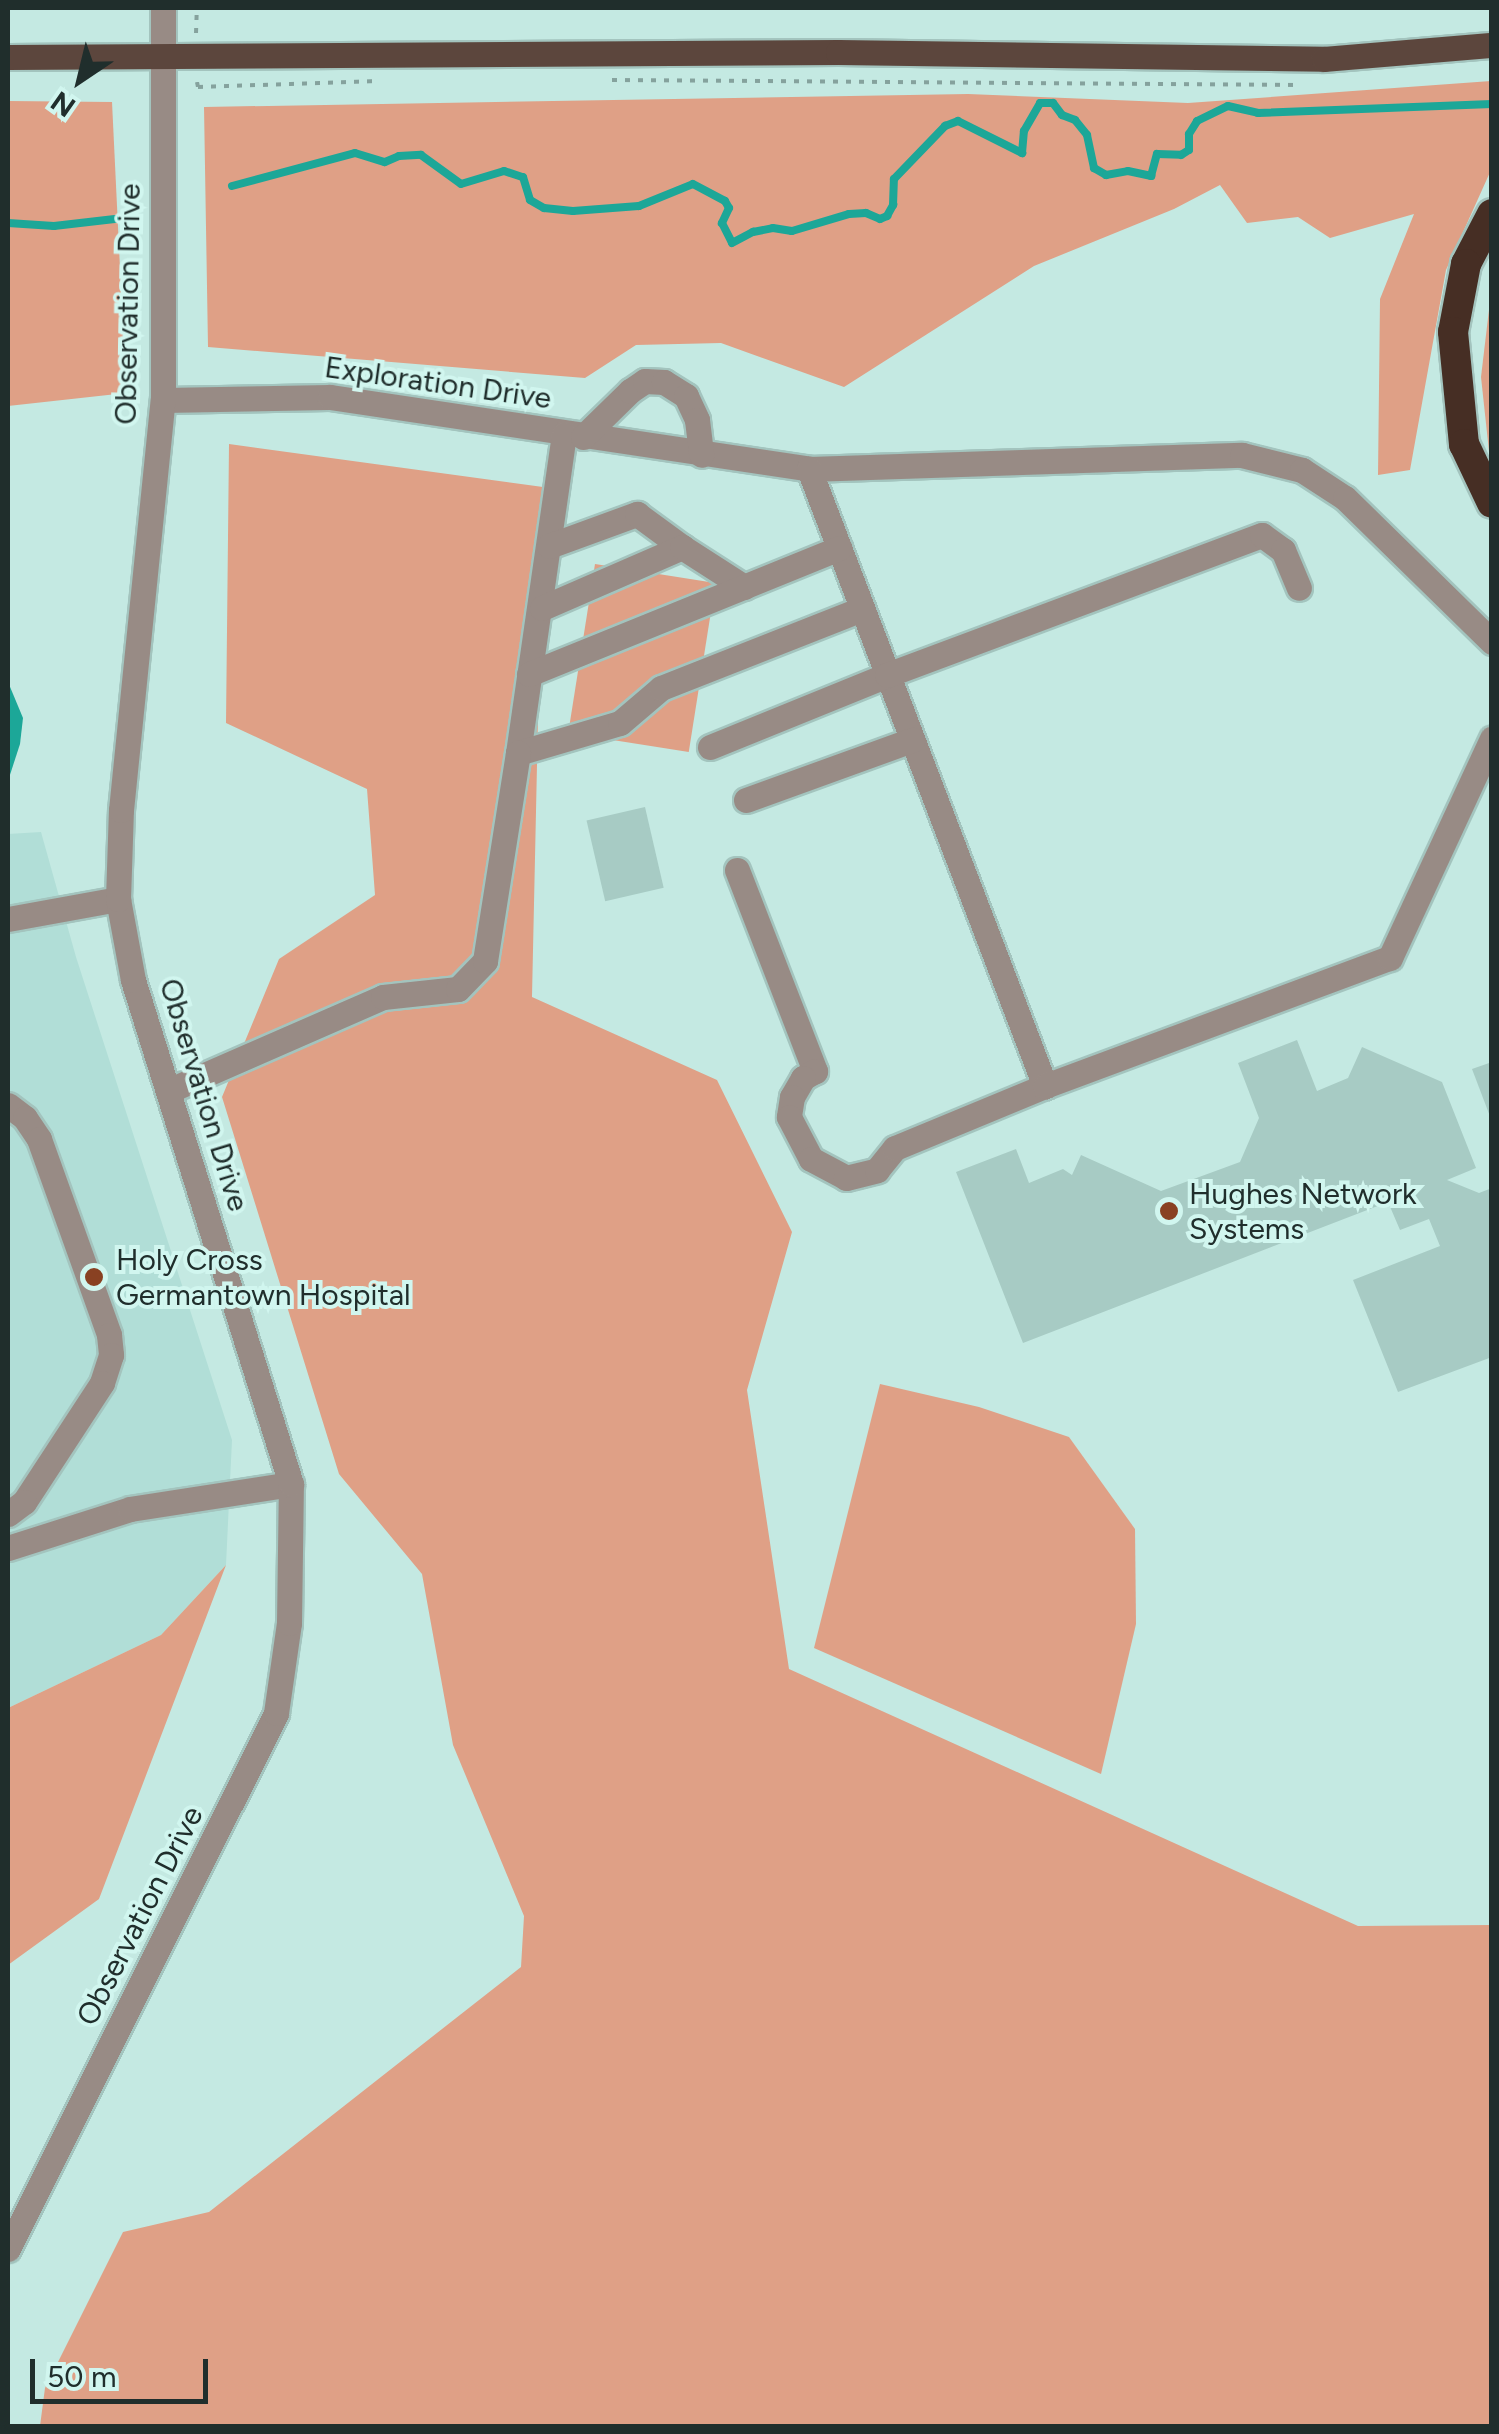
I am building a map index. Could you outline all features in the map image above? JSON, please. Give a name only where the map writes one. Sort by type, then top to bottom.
[{"type":"highway","points":[[1492,214],[1466,264],[1453,332],[1464,444],[1492,502]]},
{"type":"main road","points":[[8,57],[838,52],[1324,59],[1492,46]]},
{"type":"street","name":"Observation Drive","points":[[8,2249],[276,1713],[289,1623],[291,1484],[133,980],[118,899],[120,810],[163,400],[163,8]]},
{"type":"street","points":[[168,1090],[383,998],[458,989],[485,962],[549,546],[573,435],[645,381],[664,382],[686,396],[698,420],[702,456]]},
{"type":"street","name":"Exploration Drive","points":[[163,400],[330,397],[702,456],[809,469],[1212,455],[1276,462],[1302,470],[1344,498],[1492,642]]},
{"type":"street","points":[[809,469],[1045,1086]]},
{"type":"street","points":[[549,546],[637,514],[744,586]]},
{"type":"street","points":[[710,748],[887,674],[1262,534],[1283,550],[1299,588]]},
{"type":"street","points":[[542,608],[682,547]]},
{"type":"street","points":[[529,674],[839,548]]},
{"type":"street","points":[[518,753],[620,722],[661,688],[862,608]]},
{"type":"street","points":[[737,870],[815,1071],[802,1078],[792,1098],[789,1117],[811,1159],[846,1178],[877,1170],[895,1148],[1045,1086],[1390,958],[1492,738]]},
{"type":"street","points":[[746,800],[912,740]]},
{"type":"street","points":[[8,918],[118,899]]},
{"type":"street","points":[[8,1105],[25,1118],[39,1138],[109,1335],[111,1355],[92,1398],[24,1502],[8,1514]]},
{"type":"street","points":[[8,1548],[130,1509],[291,1484]]},
{"type":"path","points":[[197,8],[198,88],[392,81]]},
{"type":"path","points":[[606,80],[1313,84]]},
{"type":"shaded area","points":[[1491,81],[1491,170],[1446,270],[1410,470],[1378,475],[1380,299],[1414,214],[1330,238],[1298,217],[1247,223],[1220,185],[1174,209],[1034,266],[844,387],[721,343],[636,345],[585,378],[208,347],[204,107],[968,94],[1188,103]]},
{"type":"shaded area","points":[[8,101],[112,102],[126,393],[8,406]]},
{"type":"shaded area","points":[[1491,293],[1491,470],[1481,377]]},
{"type":"shaded area","points":[[229,444],[543,487],[532,997],[717,1080],[792,1232],[747,1390],[789,1669],[1358,1926],[1491,1925],[1491,2426],[40,2426],[45,2388],[123,2232],[209,2212],[521,1967],[524,1916],[453,1745],[422,1574],[339,1474],[222,1097],[279,959],[375,895],[367,789],[226,723]]},
{"type":"shaded area","points":[[595,564],[715,583],[689,752],[568,733]]},
{"type":"shaded area","points":[[8,682],[23,718],[20,744],[8,781]]},
{"type":"shaded area","name":"Holy Cross Germantown Hospital","points":[[41,832],[76,957],[232,1440],[226,1565],[161,1635],[8,1708],[8,834]]},
{"type":"shaded area","points":[[880,1384],[979,1407],[1069,1437],[1135,1529],[1136,1624],[1101,1774],[814,1648]]},
{"type":"shaded area","points":[[226,1565],[99,1899],[8,1965],[8,1708],[161,1635]]},
{"type":"building","points":[[645,807],[664,888],[605,901],[587,820]]},
{"type":"building","name":"Hughes Network Systems","points":[[1297,1040],[1317,1091],[1348,1078],[1362,1047],[1442,1082],[1476,1168],[1447,1180],[1479,1193],[1492,1188],[1492,1357],[1398,1392],[1353,1280],[1440,1246],[1429,1219],[1400,1230],[1388,1202],[1023,1343],[956,1172],[1016,1149],[1029,1183],[1063,1169],[1072,1175],[1081,1155],[1161,1191],[1240,1162],[1259,1118],[1238,1063]]},
{"type":"building","points":[[1492,1062],[1492,1119],[1491,1119],[1472,1069]]},
{"type":"waterway","points":[[232,186],[355,153],[385,162],[399,156],[421,155],[461,184],[504,171],[523,177],[530,200],[544,208],[573,211],[639,206],[693,184],[725,201],[729,208],[722,223],[732,243],[753,232],[773,228],[792,231],[849,214],[866,213],[880,219],[887,216],[893,205],[894,179],[945,126],[958,121],[1022,153],[1024,131],[1040,103],[1053,103],[1062,115],[1075,120],[1087,135],[1094,168],[1106,175],[1128,171],[1151,176],[1157,154],[1181,155],[1189,150],[1189,134],[1197,121],[1228,106],[1258,113],[1492,104]]},
{"type":"waterway","points":[[8,223],[54,226],[115,219]]},
{"type":"place","name":"Hughes Network Systems","points":[[1169,1211]]},
{"type":"place","name":"Holy Cross Germantown Hospital","points":[[94,1277]]}]
